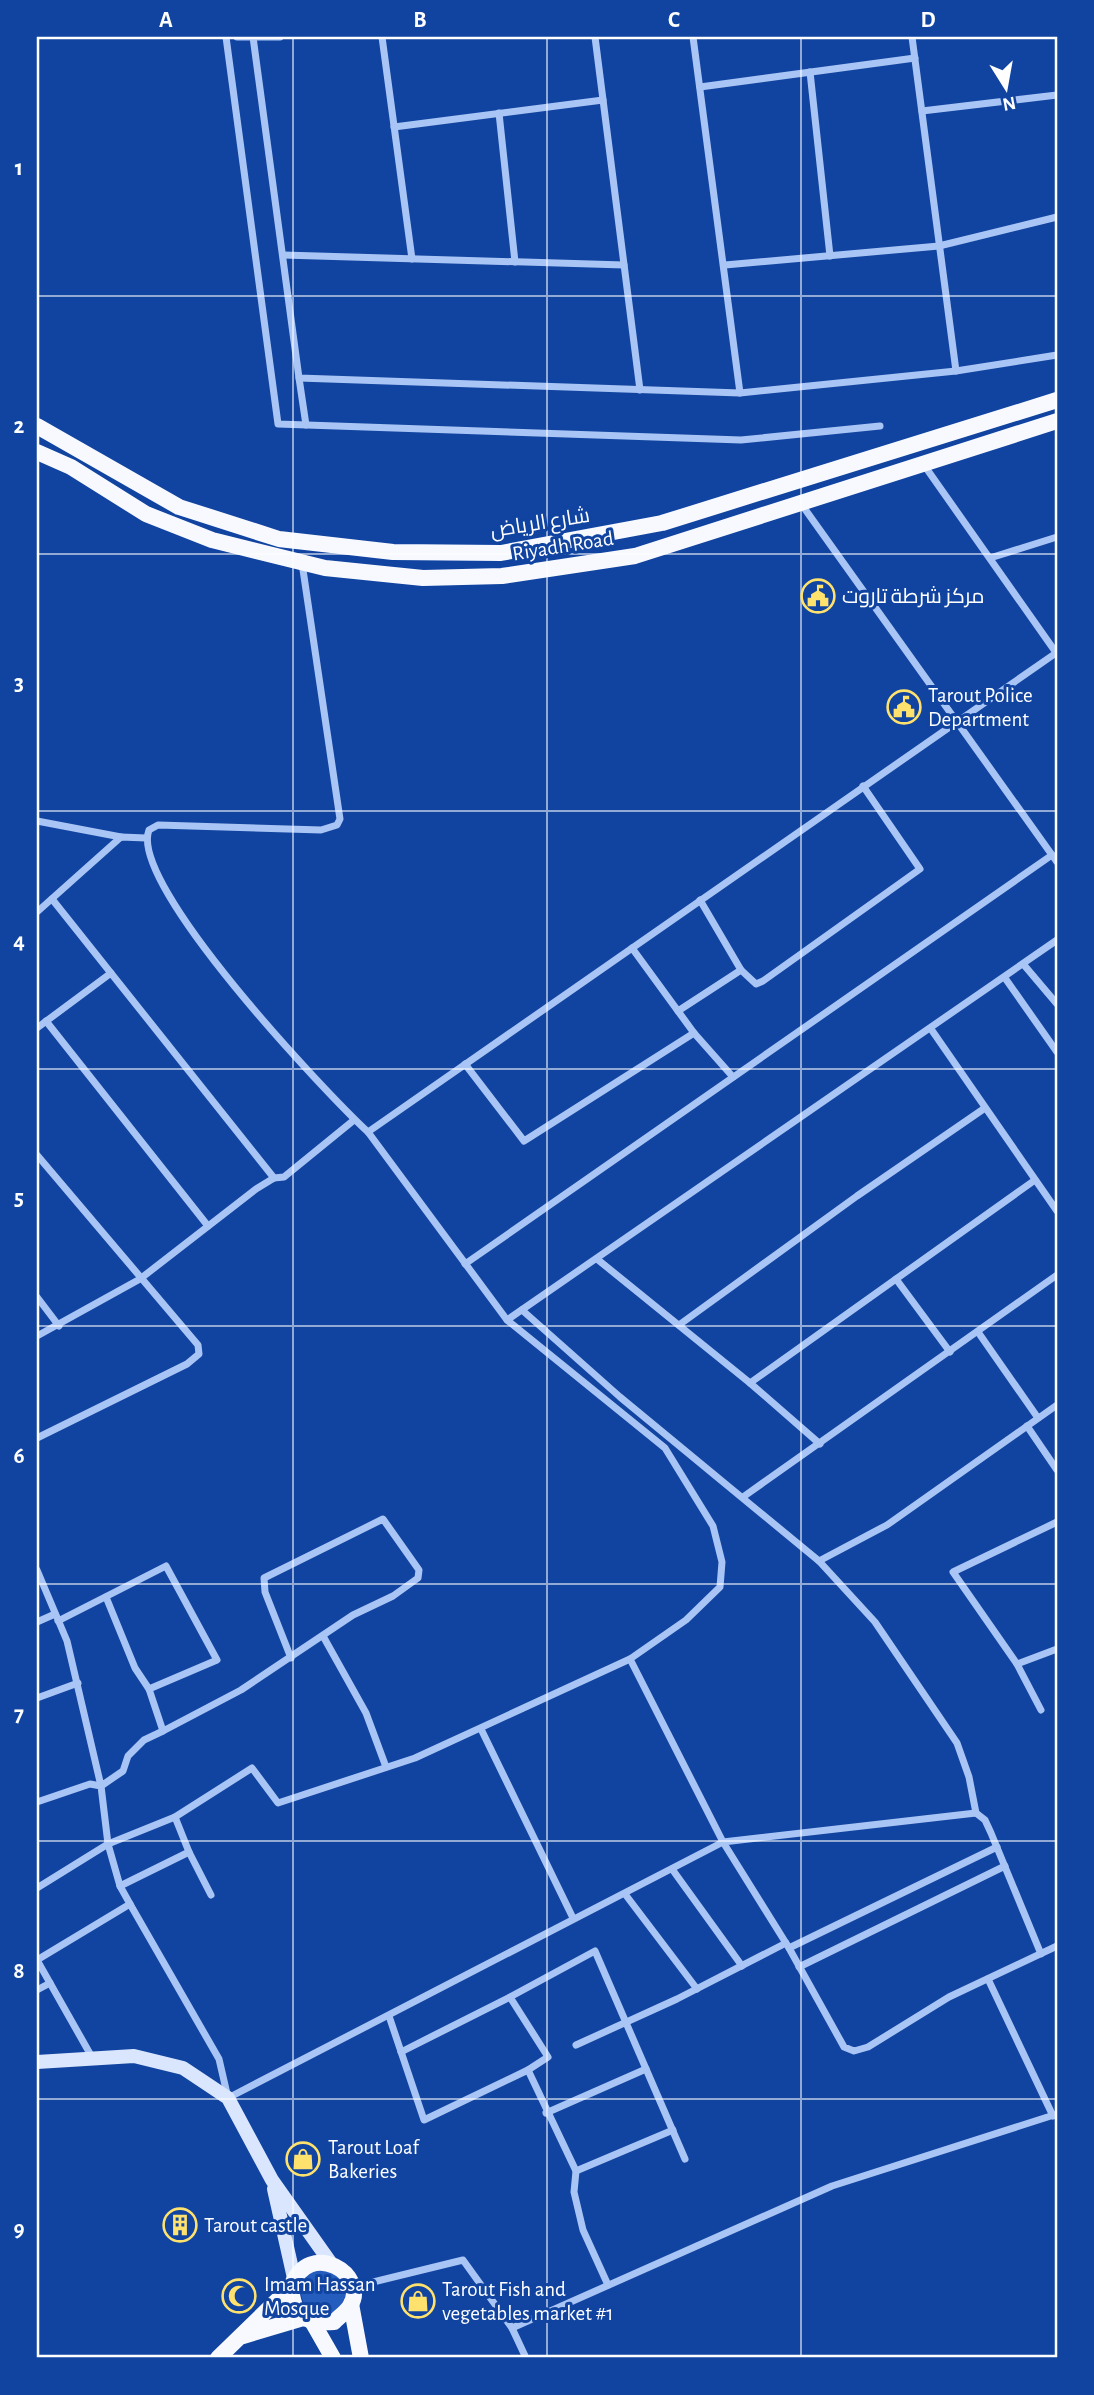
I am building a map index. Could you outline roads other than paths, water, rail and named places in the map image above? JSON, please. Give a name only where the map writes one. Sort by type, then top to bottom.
[{"type":"main road","name":"شارع الرياض","points":[[37,426],[179,507],[279,539],[393,552],[501,553],[662,523],[1057,400]]},
{"type":"main road","name":"Riyadh Road","points":[[37,452],[71,467],[146,514],[212,540],[325,568],[423,578],[502,576],[635,556],[1057,421]]},
{"type":"main road","points":[[218,2358],[243,2336],[309,2264],[330,2262],[339,2266],[353,2287],[351,2304],[361,2358]]},
{"type":"main road","points":[[292,2283],[292,2305],[308,2321],[333,2358]]},
{"type":"main road","points":[[243,2336],[308,2321],[334,2322],[351,2304]]},
{"type":"street","points":[[226,37],[278,424],[741,440],[880,426]]},
{"type":"street","points":[[237,37],[280,37]]},
{"type":"street","points":[[382,37],[412,259]]},
{"type":"street","points":[[595,37],[640,390]]},
{"type":"street","points":[[693,37],[740,393]]},
{"type":"street","points":[[912,37],[956,371]]},
{"type":"street","points":[[253,38],[306,425]]},
{"type":"street","points":[[700,87],[915,58]]},
{"type":"street","points":[[810,72],[831,256]]},
{"type":"street","points":[[922,111],[1057,95]]},
{"type":"street","points":[[394,127],[603,100]]},
{"type":"street","points":[[499,113],[515,261]]},
{"type":"street","points":[[725,265],[939,246],[1057,217]]},
{"type":"street","points":[[282,255],[624,265]]},
{"type":"street","points":[[299,378],[740,393],[956,371],[1057,355]]},
{"type":"street","points":[[368,1132],[957,720],[1057,654],[923,464]]},
{"type":"street","points":[[465,1264],[733,1077],[1055,858],[802,504]]},
{"type":"street","points":[[990,558],[1057,537]]},
{"type":"street","points":[[37,1888],[108,1844],[175,1817],[252,1768],[278,1803],[387,1767],[481,1728],[630,1659],[686,1620],[720,1587],[722,1562],[713,1525],[665,1448],[507,1320],[368,1132],[226,976],[173,906],[154,871],[146,838],[149,830],[158,825],[321,830],[337,825],[340,819],[302,562]]},
{"type":"street","points":[[700,900],[741,970],[756,984],[763,981],[919,869],[863,786]]},
{"type":"street","points":[[37,821],[121,837],[146,838]]},
{"type":"street","points":[[37,912],[121,837]]},
{"type":"street","points":[[52,899],[275,1178]]},
{"type":"street","points":[[507,1320],[1057,940]]},
{"type":"street","points":[[632,948],[694,1033],[733,1077]]},
{"type":"street","points":[[1024,965],[1056,999]]},
{"type":"street","points":[[678,1011],[741,970]]},
{"type":"street","points":[[37,1028],[111,973]]},
{"type":"street","points":[[1005,978],[1057,1052]]},
{"type":"street","points":[[46,1021],[208,1226]]},
{"type":"street","points":[[931,1029],[1057,1211]]},
{"type":"street","points":[[465,1064],[524,1140],[694,1033]]},
{"type":"street","points":[[679,1325],[857,1196],[985,1108]]},
{"type":"street","points":[[37,1336],[140,1279],[256,1189],[275,1178],[284,1177],[355,1120]]},
{"type":"street","points":[[37,1156],[198,1345],[199,1354],[187,1364],[37,1438]]},
{"type":"street","points":[[750,1383],[1035,1180]]},
{"type":"street","points":[[597,1259],[750,1383],[820,1444]]},
{"type":"street","points":[[896,1279],[950,1352]]},
{"type":"street","points":[[743,1497],[1056,1279]]},
{"type":"street","points":[[37,1297],[59,1326]]},
{"type":"street","points":[[522,1310],[620,1397],[819,1561],[875,1622],[957,1743],[969,1777],[976,1813],[985,1820],[1041,1954]]},
{"type":"street","points":[[978,1332],[1038,1418]]},
{"type":"street","points":[[819,1561],[887,1525],[1057,1405]]},
{"type":"street","points":[[1027,1426],[1057,1470]]},
{"type":"street","points":[[37,1802],[90,1784],[101,1786],[123,1771],[128,1755],[144,1740],[291,1658],[418,1578],[419,1570],[383,1519],[264,1578],[265,1592],[291,1658]]},
{"type":"street","points":[[1041,1710],[1017,1664],[953,1572],[1057,1522]]},
{"type":"street","points":[[37,1622],[57,1617],[106,1597],[166,1566],[217,1660],[149,1689]]},
{"type":"street","points":[[37,1570],[57,1617],[78,1684],[101,1786],[108,1844],[120,1886],[219,2059],[228,2098],[272,2180],[330,2262]]},
{"type":"street","points":[[106,1597],[135,1668],[149,1689],[163,1731]]},
{"type":"street","points":[[323,1636],[366,1713],[387,1767]]},
{"type":"street","points":[[1017,1664],[1057,1649]]},
{"type":"street","points":[[630,1659],[723,1842],[787,1945],[844,2047],[854,2051],[869,2048],[949,1997],[1057,1946]]},
{"type":"street","points":[[37,1698],[78,1684]]},
{"type":"street","points":[[481,1728],[573,1919]]},
{"type":"street","points":[[228,2098],[723,1842],[976,1813]]},
{"type":"street","points":[[175,1817],[211,1895]]},
{"type":"street","points":[[576,2045],[997,1847]]},
{"type":"street","points":[[120,1886],[189,1852]]},
{"type":"street","points":[[799,1967],[1005,1866]]},
{"type":"street","points":[[672,1869],[742,1966]]},
{"type":"street","points":[[625,1894],[697,1989]]},
{"type":"street","points":[[94,2060],[37,1960],[130,1904]]},
{"type":"street","points":[[401,2052],[595,1951],[685,2159]]},
{"type":"street","points":[[512,2328],[832,2186],[1055,2115],[988,1979]]},
{"type":"street","points":[[37,1990],[50,1983]]},
{"type":"street","points":[[388,2016],[424,2120],[528,2070],[548,2057],[510,1997]]},
{"type":"street","points":[[37,2062],[134,2056],[183,2068],[228,2098]]},
{"type":"street","points":[[546,2113],[646,2069]]},
{"type":"street","points":[[528,2070],[546,2113],[576,2171],[574,2192],[583,2230],[608,2285]]},
{"type":"street","points":[[576,2171],[673,2130]]},
{"type":"street","points":[[272,2180],[292,2283]]},
{"type":"street","points":[[353,2287],[463,2260],[512,2328],[526,2358]]},
{"type":"place","name":"مركز شرطة تاروت","points":[[818,596]]},
{"type":"place","name":"Tarout Police Department","points":[[904,707]]},
{"type":"place","name":"Tarout Loaf Bakeries","points":[[303,2159]]},
{"type":"place","name":"Tarout castle","points":[[180,2225]]},
{"type":"place","name":"Imam Hassan Mosque","points":[[239,2296]]},
{"type":"place","name":"Tarout Fish and vegetables market #1","points":[[418,2301]]}]
